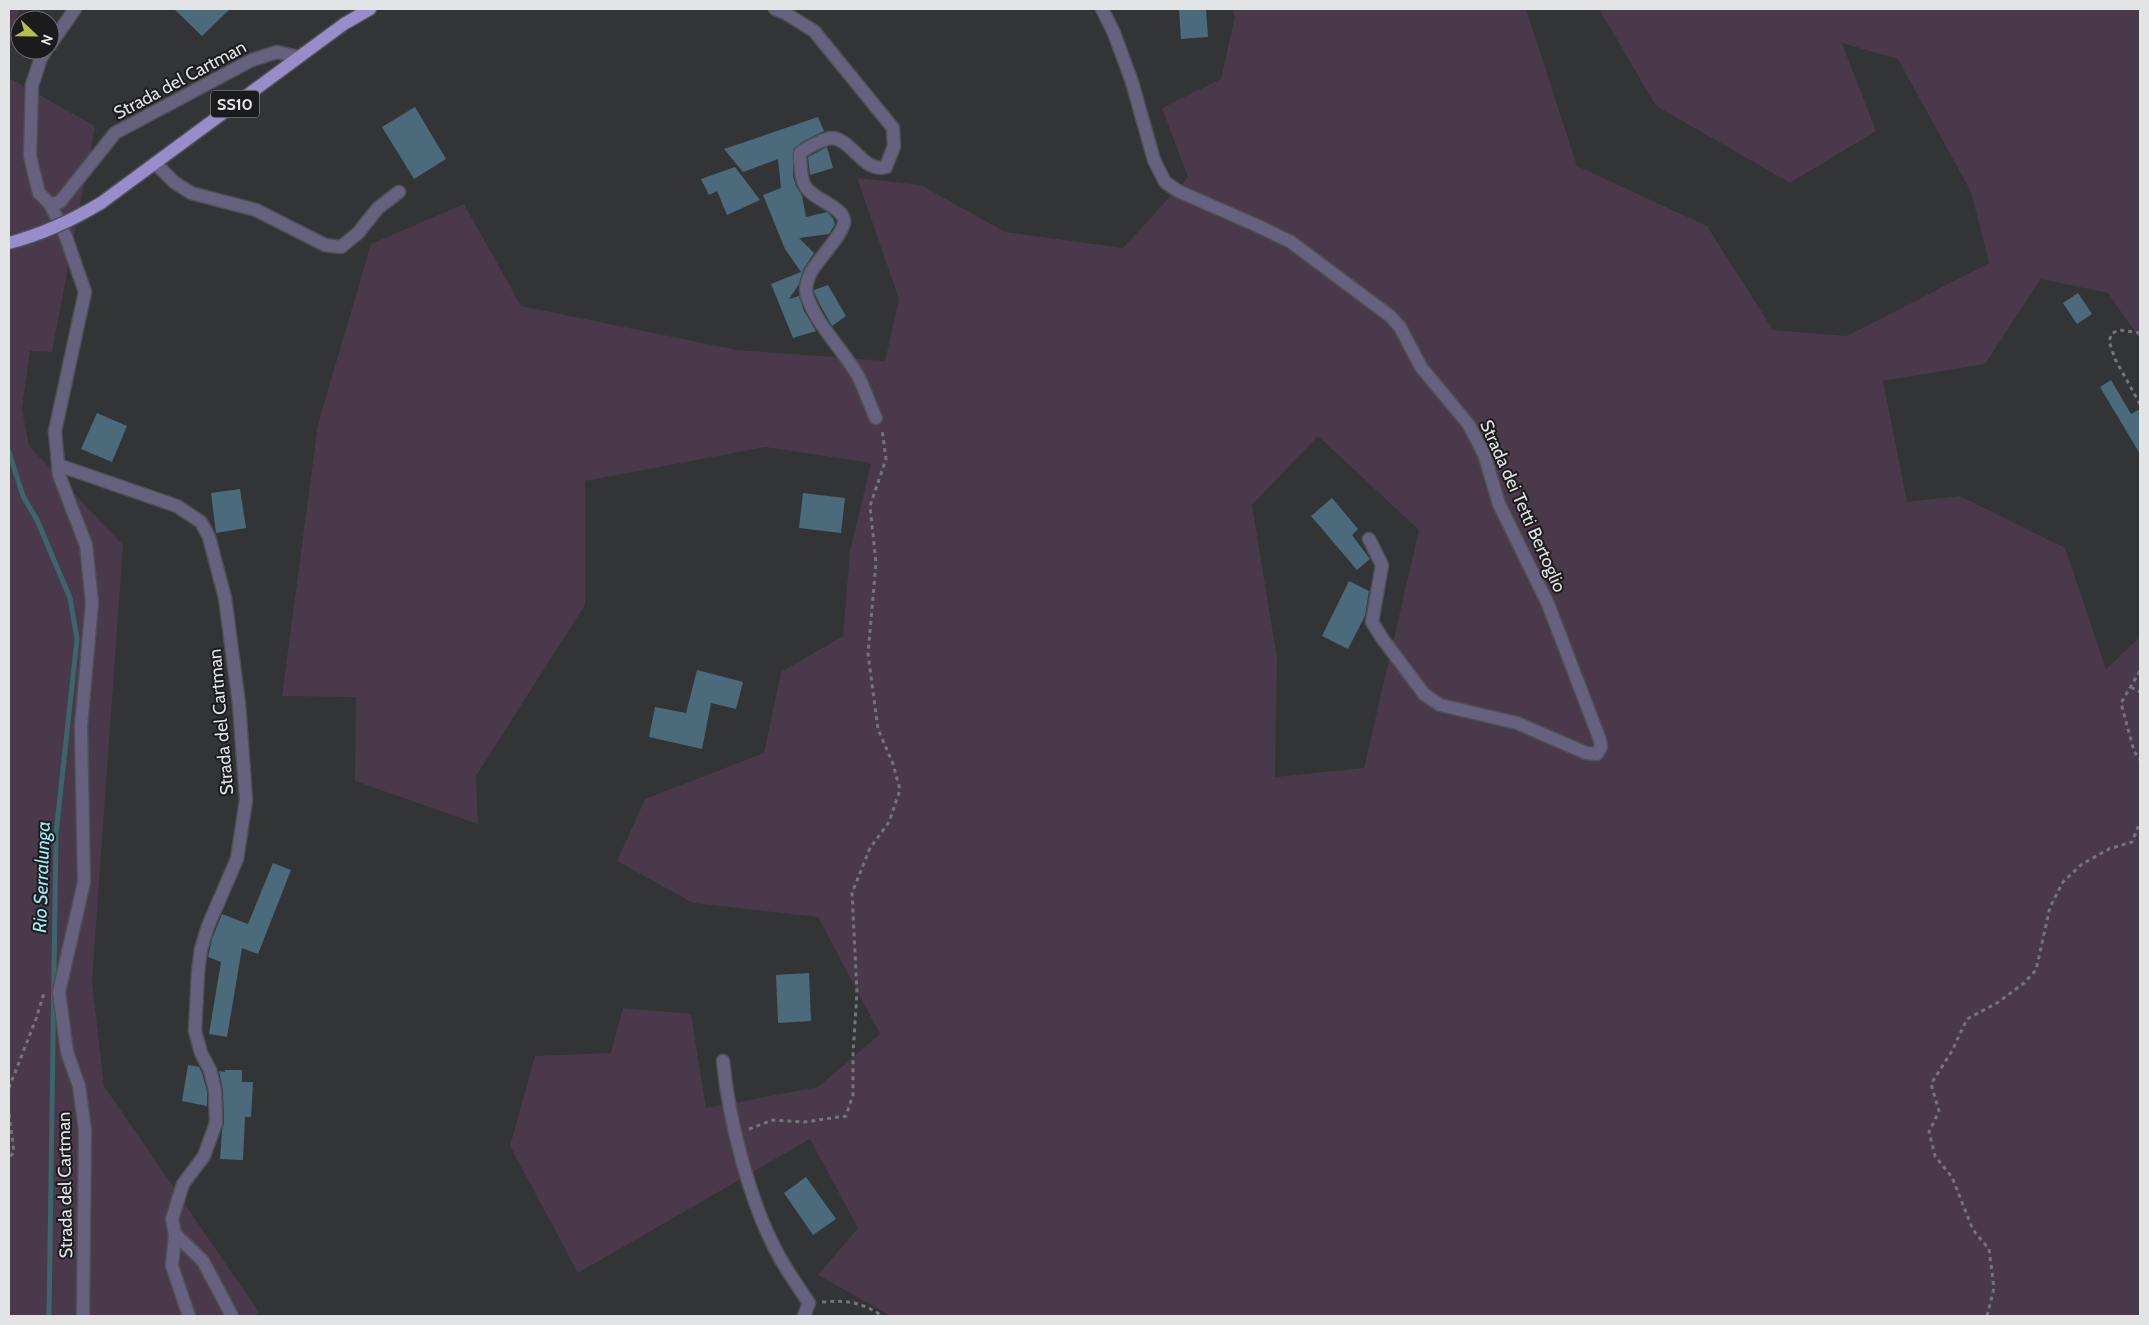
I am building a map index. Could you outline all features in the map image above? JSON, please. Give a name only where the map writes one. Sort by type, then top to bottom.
[{"type":"main road","name":"SS10","points":[[9,244],[63,225],[101,203],[298,57],[344,24],[370,9]]},
{"type":"street","points":[[60,31],[76,9]]},
{"type":"street","points":[[775,9],[785,13],[814,32],[893,128],[894,146],[886,167],[879,169],[870,166],[836,138],[830,138],[805,148],[800,153],[804,186],[820,200],[842,213],[844,218],[844,224],[840,232],[811,273],[806,290],[808,298],[822,323],[858,376],[876,418]]},
{"type":"street","name":"Strada dei Tetti Bertoglio","points":[[1102,9],[1114,33],[1132,82],[1154,160],[1165,182],[1178,191],[1291,242],[1390,316],[1400,328],[1421,367],[1469,425],[1488,463],[1499,504],[1552,613],[1600,740],[1597,754],[1586,754],[1504,719],[1440,705],[1424,694],[1372,622],[1382,564],[1369,539]]},
{"type":"street","name":"Strada del Cartman","points":[[50,204],[60,202],[115,133],[252,60],[277,52],[298,57]]},
{"type":"street","name":"Strada del Cartman","points":[[40,60],[32,85],[30,156],[39,194],[50,204],[66,237],[84,292],[55,431],[59,475],[86,545],[92,603],[81,726],[84,882],[59,992],[68,1052],[79,1086],[85,1130],[83,1316]]},
{"type":"street","points":[[155,163],[174,182],[191,193],[256,210],[325,245],[342,247],[358,233],[378,208],[399,192]]},
{"type":"street","name":"Strada del Cartman","points":[[58,465],[177,506],[201,522],[209,537],[225,598],[238,704],[246,800],[237,859],[208,926],[201,949],[198,972],[195,1031],[201,1053],[210,1070],[216,1090],[216,1123],[204,1156],[184,1184],[172,1219],[175,1234]]},
{"type":"street","points":[[723,1061],[727,1098],[761,1216],[780,1257],[809,1303],[804,1316]]},
{"type":"street","points":[[175,1234],[172,1266],[189,1316]]},
{"type":"street","points":[[175,1234],[202,1261],[232,1316]]},
{"type":"path","points":[[2140,333],[2120,330],[2112,333],[2109,341],[2115,359],[2140,404]]},
{"type":"path","points":[[740,1146],[750,1128],[773,1120],[804,1122],[846,1116],[853,1095],[853,1054],[857,992],[852,893],[870,848],[889,822],[900,790],[893,764],[878,729],[868,654],[876,563],[870,506],[886,459],[882,428],[876,418]]},
{"type":"path","points":[[2140,671],[2120,703],[2134,751],[2140,760]]},
{"type":"path","points":[[2131,687],[2140,692]]},
{"type":"path","points":[[1987,1316],[1994,1288],[1989,1249],[1973,1230],[1952,1177],[1935,1156],[1928,1132],[1939,1111],[1931,1084],[1952,1050],[1967,1019],[1997,1003],[2024,983],[2036,970],[2050,907],[2063,882],[2082,864],[2109,849],[2132,842],[2140,822]]},
{"type":"path","points":[[9,1114],[14,1152],[9,1158]]},
{"type":"path","points":[[809,1303],[835,1301],[867,1305],[882,1316]]},
{"type":"shaded area","points":[[9,9],[19,9],[10,10],[9,50]]},
{"type":"shaded area","points":[[1232,9],[1526,9],[1577,166],[1707,226],[1773,330],[1847,336],[1989,263],[1971,192],[1898,59],[1842,43],[1876,131],[1790,183],[1656,106],[1599,9],[2140,9],[2140,339],[2108,293],[2041,279],[1985,364],[1883,381],[1907,502],[1960,496],[2065,548],[2106,669],[2140,637],[2140,1316],[891,1316],[818,1275],[858,1228],[810,1139],[578,1273],[510,1146],[535,1056],[611,1053],[623,1008],[691,1014],[706,1108],[818,1087],[880,1034],[818,917],[693,903],[617,861],[645,799],[764,753],[781,672],[843,636],[850,551],[871,463],[765,447],[585,481],[585,605],[476,776],[478,824],[355,781],[356,697],[282,696],[318,424],[371,244],[464,204],[521,306],[737,350],[885,361],[899,299],[857,178],[921,185],[1005,232],[1123,248],[1188,177],[1162,108],[1221,79],[1235,16]],"holes":[[[1318,436],[1419,530],[1364,768],[1275,777],[1277,658],[1252,505]]]},
{"type":"shaded area","points":[[9,78],[95,126],[52,352],[30,351],[22,409],[29,446],[123,545],[92,981],[104,1086],[258,1311],[258,1316],[9,1316]]},
{"type":"building","points":[[174,9],[230,9],[202,36]]},
{"type":"building","points":[[1179,9],[1206,9],[1208,37],[1181,39]]},
{"type":"building","points":[[415,107],[446,159],[414,179],[382,127]]},
{"type":"building","points":[[818,117],[824,131],[802,142],[793,150],[793,176],[802,196],[806,217],[827,212],[833,218],[835,224],[829,234],[799,238],[814,253],[803,270],[799,284],[789,299],[799,296],[804,311],[816,331],[793,338],[771,284],[801,272],[785,249],[763,195],[781,188],[778,159],[743,172],[724,149]]},
{"type":"building","points":[[827,147],[833,168],[810,175],[808,157]]},
{"type":"building","points":[[735,167],[760,200],[727,215],[717,191],[709,195],[701,179]]},
{"type":"building","points":[[828,285],[846,316],[832,326],[814,292],[814,290]]},
{"type":"building","points":[[2078,293],[2092,314],[2077,324],[2063,303]]},
{"type":"building","points":[[2111,380],[2131,414],[2140,409],[2140,454],[2100,387]]},
{"type":"building","points":[[97,413],[127,426],[112,462],[81,449]]},
{"type":"building","points":[[240,489],[246,528],[216,533],[211,493]]},
{"type":"building","points":[[803,493],[845,498],[841,533],[799,528]]},
{"type":"building","points":[[1332,498],[1358,529],[1352,535],[1370,559],[1357,570],[1311,516]]},
{"type":"building","points":[[1349,581],[1369,591],[1365,616],[1348,649],[1322,636]]},
{"type":"building","points":[[697,670],[743,682],[736,709],[711,703],[702,749],[649,737],[655,707],[686,713]]},
{"type":"building","points":[[273,863],[291,870],[258,954],[242,948],[227,1037],[209,1034],[221,962],[208,957],[212,939],[222,914],[248,924]]},
{"type":"building","points":[[809,973],[811,1021],[778,1023],[776,975]]},
{"type":"building","points":[[188,1065],[199,1067],[202,1073],[207,1091],[207,1106],[182,1101]]},
{"type":"building","points":[[225,1070],[242,1070],[242,1082],[253,1082],[251,1117],[245,1117],[243,1160],[220,1159],[224,1123],[223,1090],[219,1071],[225,1072]]},
{"type":"building","points":[[806,1177],[836,1219],[813,1235],[784,1193]]},
{"type":"waterway","name":"Rio Serralunga","points":[[9,452],[23,496],[37,520],[70,598],[77,639],[56,834],[49,1316]]}]
